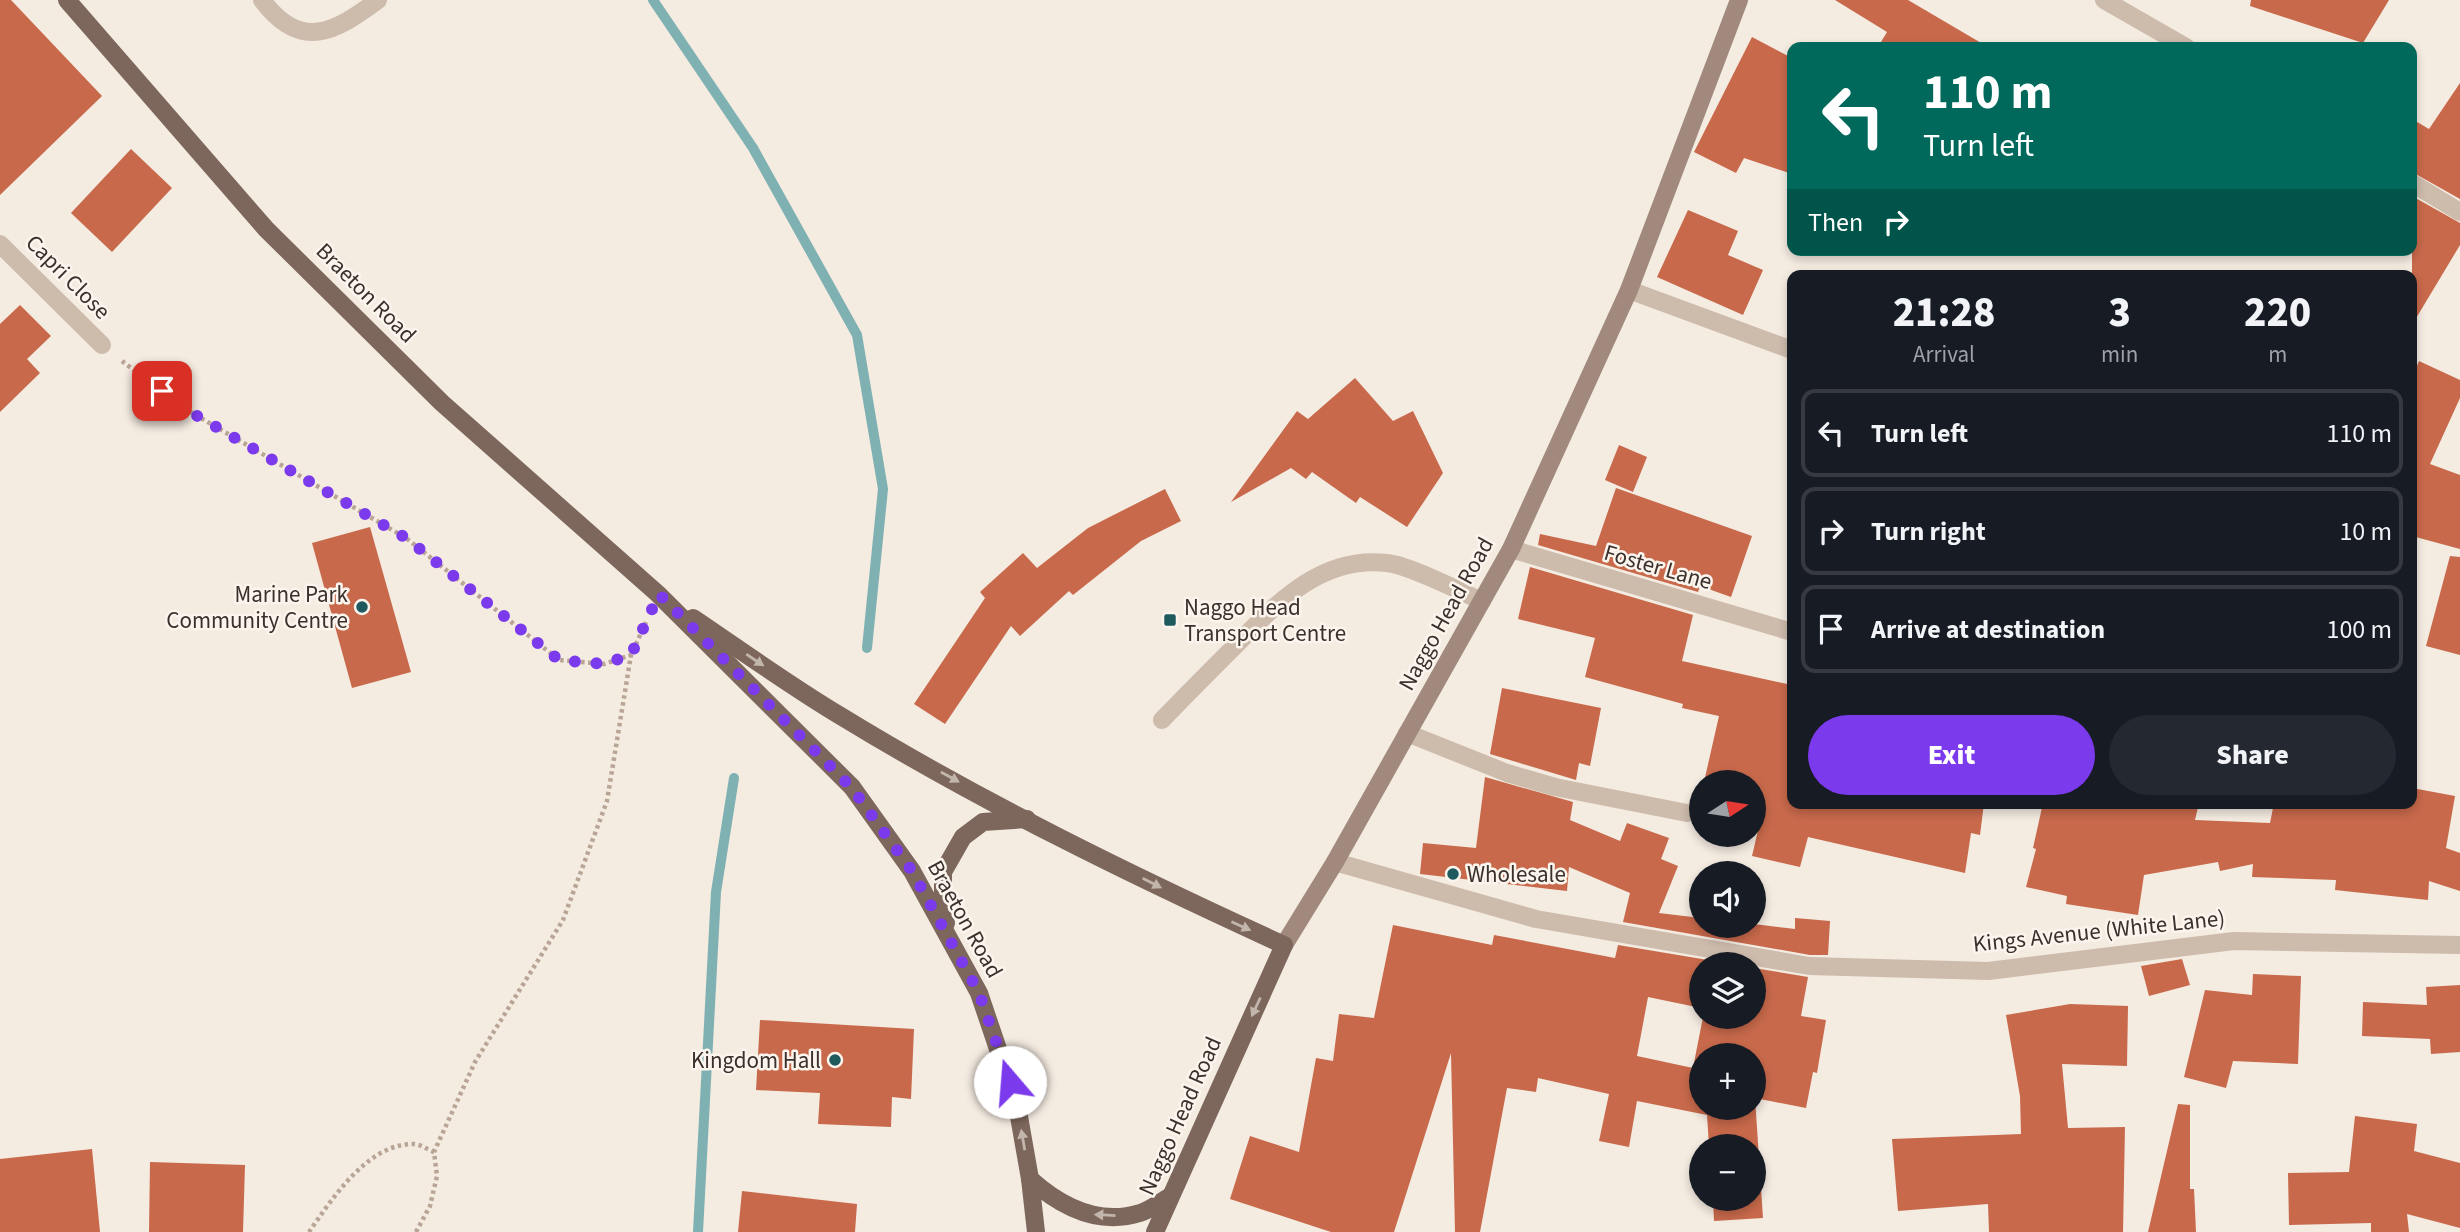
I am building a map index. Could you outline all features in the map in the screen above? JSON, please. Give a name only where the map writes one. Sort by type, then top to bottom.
[{"type":"main road","name":"Braeton Road","points":[[66,0],[276,239],[442,403],[659,594],[852,788],[912,871],[979,993],[1017,1105],[1036,1232]]},
{"type":"main road","name":"Naggo Head Road","points":[[1155,1232],[1284,945],[1335,862],[1511,549],[1629,290],[1739,0]]},
{"type":"main road","name":"Braeton Road","points":[[659,594],[838,715],[1027,819],[1198,907],[1284,945]]},
{"type":"main road","points":[[953,946],[943,912],[943,872],[963,837],[983,822],[1027,819]]},
{"type":"main road","points":[[1030,1179],[1052,1199],[1086,1214],[1118,1216],[1141,1213],[1169,1197]]},
{"type":"street","points":[[262,0],[277,19],[293,29],[312,33],[330,31],[348,23],[378,0]]},
{"type":"street","points":[[2104,0],[2177,42]]},
{"type":"street","points":[[2417,186],[2460,212]]},
{"type":"street","name":"Capri Close","points":[[0,244],[102,345]]},
{"type":"street","points":[[1629,290],[1787,348]]},
{"type":"street","name":"Foster Lane","points":[[1511,549],[1787,631]]},
{"type":"street","points":[[1162,720],[1268,612],[1300,585],[1332,568],[1358,562],[1390,563],[1482,601]]},
{"type":"street","points":[[1407,733],[1507,773],[1555,787],[1687,813]]},
{"type":"street","name":"Kings Avenue (White Lane)","points":[[1335,862],[1536,919],[1809,966],[1988,971],[2234,941],[2460,945]]},
{"type":"path","points":[[102,345],[182,407],[406,538],[559,660],[604,664],[631,655]]},
{"type":"path","points":[[416,1232],[430,1206],[437,1176],[434,1152],[475,1062],[563,920],[607,801],[631,655],[659,594]]},
{"type":"path","points":[[309,1232],[338,1189],[382,1151],[416,1143],[434,1152]]},
{"type":"building","points":[[0,0],[11,0],[102,96],[0,195]]},
{"type":"building","points":[[1835,0],[1908,0],[1979,42],[1881,42],[1887,32]]},
{"type":"building","points":[[2251,0],[2389,0],[2364,42],[2250,6]]},
{"type":"building","points":[[1752,37],[1787,55],[1787,172],[1744,158],[1736,173],[1694,152]]},
{"type":"building","points":[[2460,83],[2460,199],[2417,175],[2417,122],[2429,129]]},
{"type":"building","points":[[131,149],[172,188],[112,252],[71,213]]},
{"type":"building","points":[[2417,199],[2460,223],[2460,245],[2417,317],[2417,270],[2412,270],[2412,256],[2417,256]]},
{"type":"building","points":[[1688,210],[1738,231],[1728,255],[1763,270],[1743,315],[1657,277]]},
{"type":"building","points":[[20,305],[51,336],[27,359],[40,373],[0,412],[0,324]]},
{"type":"building","points":[[2419,361],[2460,380],[2460,398],[2430,464],[2460,475],[2460,549],[2417,537]]},
{"type":"building","points":[[1355,378],[1393,421],[1413,411],[1443,473],[1407,527],[1360,497],[1356,503],[1312,472],[1306,479],[1291,468],[1231,502],[1297,411],[1308,419]]},
{"type":"building","points":[[1619,445],[1647,457],[1633,492],[1605,480]]},
{"type":"building","points":[[1616,488],[1752,536],[1731,597],[1700,586],[1698,592],[1538,545],[1540,534],[1596,546]]},
{"type":"building","points":[[1165,489],[1181,521],[1141,541],[1073,595],[1069,591],[1020,636],[1011,626],[945,724],[914,704],[985,598],[980,592],[1023,553],[1037,568],[1088,528]]},
{"type":"building","name":"Marine Park Community Centre","points":[[370,527],[411,672],[352,688],[312,543]]},
{"type":"building","points":[[2450,556],[2460,557],[2460,655],[2426,646]]},
{"type":"building","points":[[1530,567],[1693,615],[1682,661],[1787,684],[1787,809],[1983,809],[1980,835],[1971,833],[1965,873],[1808,837],[1800,867],[1752,856],[1754,847],[1766,847],[1766,770],[1707,770],[1719,716],[1682,708],[1683,704],[1585,677],[1595,638],[1518,619]]},
{"type":"building","points":[[1502,688],[1601,708],[1590,766],[1579,763],[1576,780],[1490,754]]},
{"type":"building","points":[[1485,777],[1573,802],[1570,820],[1620,841],[1627,823],[1669,838],[1661,859],[1678,866],[1659,913],[1689,917],[1689,934],[1623,922],[1630,893],[1569,867],[1567,891],[1420,874],[1423,843],[1476,848]]},
{"type":"building","points":[[2417,789],[2455,796],[2446,848],[2460,853],[2460,891],[2429,881],[2428,900],[2335,890],[2336,880],[2252,877],[2253,864],[2220,871],[2218,862],[2144,875],[2138,915],[2066,904],[2067,896],[2026,887],[2036,849],[2033,848],[2042,809],[2198,809],[2195,820],[2270,823],[2273,809],[2417,809]]},
{"type":"building","points":[[1795,918],[1830,921],[1828,955],[1810,955],[1714,938],[1766,938],[1766,925],[1795,929]]},
{"type":"building","points":[[1393,925],[1492,945],[1494,935],[1615,958],[1618,945],[1689,957],[1689,1006],[1648,997],[1637,1056],[1689,1067],[1689,1111],[1637,1101],[1629,1147],[1599,1141],[1609,1094],[1538,1078],[1536,1092],[1507,1088],[1480,1232],[1455,1232],[1451,1053],[1394,1232],[1331,1232],[1230,1199],[1250,1136],[1299,1152],[1316,1058],[1333,1061],[1339,1014],[1374,1018]]},
{"type":"building","points":[[2182,959],[2190,985],[2149,996],[2141,966]]},
{"type":"building","points":[[1766,970],[1808,977],[1801,1016],[1826,1020],[1817,1073],[1813,1072],[1806,1108],[1766,1100],[1766,1043],[1698,1043],[1701,1029],[1766,1029]]},
{"type":"building","points":[[2253,974],[2301,976],[2298,1064],[2233,1061],[2226,1088],[2184,1077],[2205,990],[2252,995]]},
{"type":"building","points":[[2460,985],[2460,1052],[2431,1054],[2430,1039],[2362,1036],[2363,1002],[2427,1005],[2426,987]]},
{"type":"building","points":[[2070,1004],[2128,1006],[2127,1066],[2062,1064],[2068,1128],[2125,1127],[2123,1232],[1989,1232],[1988,1204],[1898,1211],[1892,1139],[2021,1134],[2020,1096],[2006,1015]]},
{"type":"building","name":"Kingdom Hall","points":[[760,1020],[914,1029],[911,1099],[892,1097],[891,1127],[818,1124],[820,1093],[756,1090]]},
{"type":"building","points":[[2178,1104],[2190,1105],[2190,1189],[2194,1189],[2196,1232],[2148,1232]]},
{"type":"building","points":[[2355,1116],[2417,1124],[2414,1151],[2460,1163],[2460,1228],[2407,1214],[2409,1232],[2371,1232],[2371,1223],[2289,1225],[2288,1173],[2349,1172]]},
{"type":"building","points":[[1707,1120],[1756,1120],[1757,1134],[1708,1134]]},
{"type":"building","points":[[92,1149],[100,1232],[0,1232],[0,1159]]},
{"type":"building","points":[[150,1162],[245,1165],[243,1232],[149,1232]]},
{"type":"building","points":[[742,1191],[857,1204],[855,1232],[738,1232]]},
{"type":"building","points":[[1714,1211],[1763,1211],[1763,1218],[1714,1221]]},
{"type":"waterway","points":[[653,0],[753,148],[857,335],[883,489],[867,648]]},
{"type":"waterway","points":[[698,1232],[716,892],[734,778]]},
{"type":"place","name":"Marine Park Community Centre","points":[[362,607]]},
{"type":"place","name":"Naggo Head Transport Centre","points":[[1170,620]]},
{"type":"place","name":"Wholesale","points":[[1453,874]]},
{"type":"place","name":"Kingdom Hall","points":[[835,1060]]},
{"type":"route","points":[[162,391],[182,407],[406,538],[559,660],[604,664],[631,655],[659,594],[852,788],[868,808],[912,871],[979,993],[1010,1082]]}]
